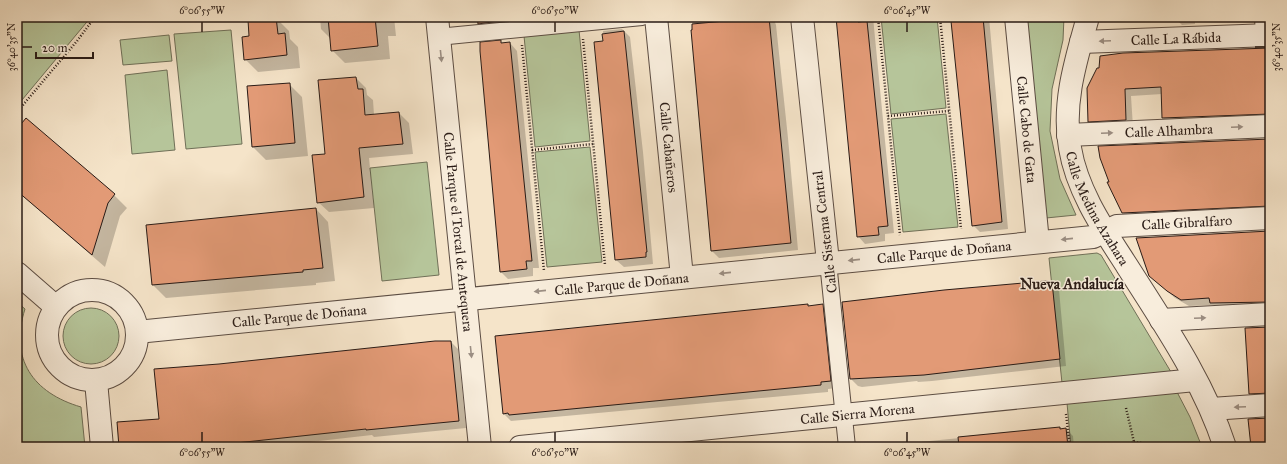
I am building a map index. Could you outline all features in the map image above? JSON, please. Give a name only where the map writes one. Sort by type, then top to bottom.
[{"type":"street","name":"Calle Parque el Torcal de Antequera","points":[[437,17],[480,447]]},
{"type":"street","points":[[448,36],[642,17]]},
{"type":"street","name":"Calle Cabañeros","points":[[656,17],[682,277]]},
{"type":"street","name":"Calle Sistema Central","points":[[802,17],[847,447]]},
{"type":"street","name":"Calle Cabo de Gata","points":[[1016,17],[1038,242]]},
{"type":"street","name":"Calle Medina Azahara","points":[[1088,17],[1071,76],[1067,108],[1070,148],[1078,177],[1088,202],[1161,320],[1211,409],[1225,447]]},
{"type":"street","name":"Calle La Rábida","points":[[1081,42],[1268,29]]},
{"type":"street","name":"Calle Alhambra","points":[[1068,135],[1270,126]]},
{"type":"street","name":"Calle Gibralfaro","points":[[1105,231],[1116,226],[1270,218]]},
{"type":"street","name":"Calle Parque de Doñana","points":[[137,332],[465,298],[1038,242],[1093,236],[1105,231]]},
{"type":"street","points":[[17,273],[56,307]]},
{"type":"street","points":[[98,290],[112,295],[125,304],[133,317],[137,332],[133,352],[122,370],[110,377],[96,381],[83,380],[70,376],[59,368],[51,357],[47,344],[46,331],[49,318],[56,307],[68,296],[82,291],[98,290]]},
{"type":"street","points":[[1161,320],[1270,314]]},
{"type":"street","name":"Calle Sierra Morena","points":[[520,447],[1195,380]]},
{"type":"street","points":[[96,381],[102,447]]},
{"type":"street","points":[[1211,409],[1270,405]]},
{"type":"path","points":[[17,112],[95,17]]},
{"type":"path","points":[[878,17],[900,236]]},
{"type":"path","points":[[940,17],[961,230]]},
{"type":"path","points":[[581,23],[605,265]]},
{"type":"path","points":[[520,29],[544,271]]},
{"type":"path","points":[[888,116],[949,111]]},
{"type":"path","points":[[532,150],[593,144]]},
{"type":"path","points":[[1119,388],[1129,418],[1134,442]]},
{"type":"path","points":[[1064,393],[1070,447]]},
{"type":"path","points":[[1123,447],[1134,442],[1152,447]]},
{"type":"green space","points":[[17,17],[91,17],[17,106]]},
{"type":"green space","points":[[881,17],[937,17],[946,108],[891,114]]},
{"type":"green space","points":[[1026,17],[1064,17],[1063,40],[1052,89],[1050,131],[1060,179],[1076,215],[1046,218]]},
{"type":"green space","points":[[231,30],[242,144],[186,149],[174,34]]},
{"type":"green space","points":[[579,30],[590,141],[535,147],[524,36]]},
{"type":"green space","points":[[169,35],[172,61],[123,65],[120,40]]},
{"type":"green space","points":[[167,70],[175,150],[132,154],[125,75]]},
{"type":"green space","points":[[946,114],[958,227],[903,232],[891,119]]},
{"type":"green space","points":[[590,147],[602,262],[547,267],[535,152]]},
{"type":"green space","points":[[427,162],[439,275],[382,281],[370,168]]},
{"type":"green space","points":[[1097,253],[1101,255],[1171,372],[1062,383],[1049,258]]},
{"type":"green space","points":[[17,302],[25,309],[21,327],[20,343],[23,358],[29,372],[38,383],[50,393],[64,401],[81,407],[85,447],[17,447]]},
{"type":"green space","points":[[86,308],[96,308],[111,316],[117,325],[119,336],[117,347],[111,356],[96,364],[86,364],[75,359],[68,352],[63,341],[63,331],[68,320],[75,313]]},
{"type":"green space","points":[[1177,392],[1190,417],[1202,447],[1071,447],[1067,403]]},
{"type":"building","points":[[276,17],[278,34],[285,33],[287,55],[244,60],[242,37],[249,36],[248,20]]},
{"type":"building","points":[[328,17],[375,17],[378,46],[331,51]]},
{"type":"building","points":[[477,17],[498,17],[499,21],[478,24]]},
{"type":"building","points":[[769,17],[791,243],[711,251],[691,30],[692,24]]},
{"type":"building","points":[[836,17],[858,17],[858,22],[867,21],[888,226],[878,227],[879,235],[857,237]]},
{"type":"building","points":[[957,17],[983,17],[1002,222],[972,226],[951,21],[957,20]]},
{"type":"building","points":[[624,31],[647,252],[646,257],[615,260],[594,42],[603,41],[602,34]]},
{"type":"building","points":[[501,40],[501,43],[510,42],[532,261],[526,261],[527,269],[500,272],[480,42]]},
{"type":"building","points":[[1270,48],[1270,114],[1162,118],[1161,87],[1125,89],[1126,120],[1088,122],[1087,88],[1097,68],[1099,68],[1100,56],[1123,53]]},
{"type":"building","points":[[356,77],[358,89],[363,89],[365,115],[399,112],[403,144],[359,148],[364,197],[317,203],[312,155],[325,154],[318,80]]},
{"type":"building","points":[[290,83],[295,143],[252,147],[247,86]]},
{"type":"building","points":[[26,118],[115,194],[108,203],[92,255],[17,191],[17,129]]},
{"type":"building","points":[[1270,139],[1270,206],[1122,213],[1107,182],[1109,182],[1100,158],[1098,146]]},
{"type":"building","points":[[316,208],[323,268],[303,270],[303,272],[152,285],[146,225]]},
{"type":"building","points":[[1270,231],[1270,302],[1210,303],[1209,298],[1181,300],[1149,276],[1136,238]]},
{"type":"building","points":[[1046,281],[1052,282],[1060,359],[924,375],[850,379],[842,302],[944,290]]},
{"type":"building","points":[[808,304],[808,306],[823,304],[831,381],[821,382],[821,385],[509,415],[508,413],[503,414],[495,336]]},
{"type":"building","points":[[1270,327],[1270,393],[1249,394],[1245,328]]},
{"type":"building","points":[[435,341],[451,341],[459,421],[366,429],[199,447],[119,447],[117,422],[159,419],[154,369],[219,364]]},
{"type":"building","points":[[1270,418],[1270,447],[1251,447],[1248,419]]},
{"type":"building","points":[[1060,427],[1060,429],[1066,428],[1068,447],[959,447],[958,437]]},
{"type":"district","name":"Nueva Andalucía","points":[[1072,284]]}]
